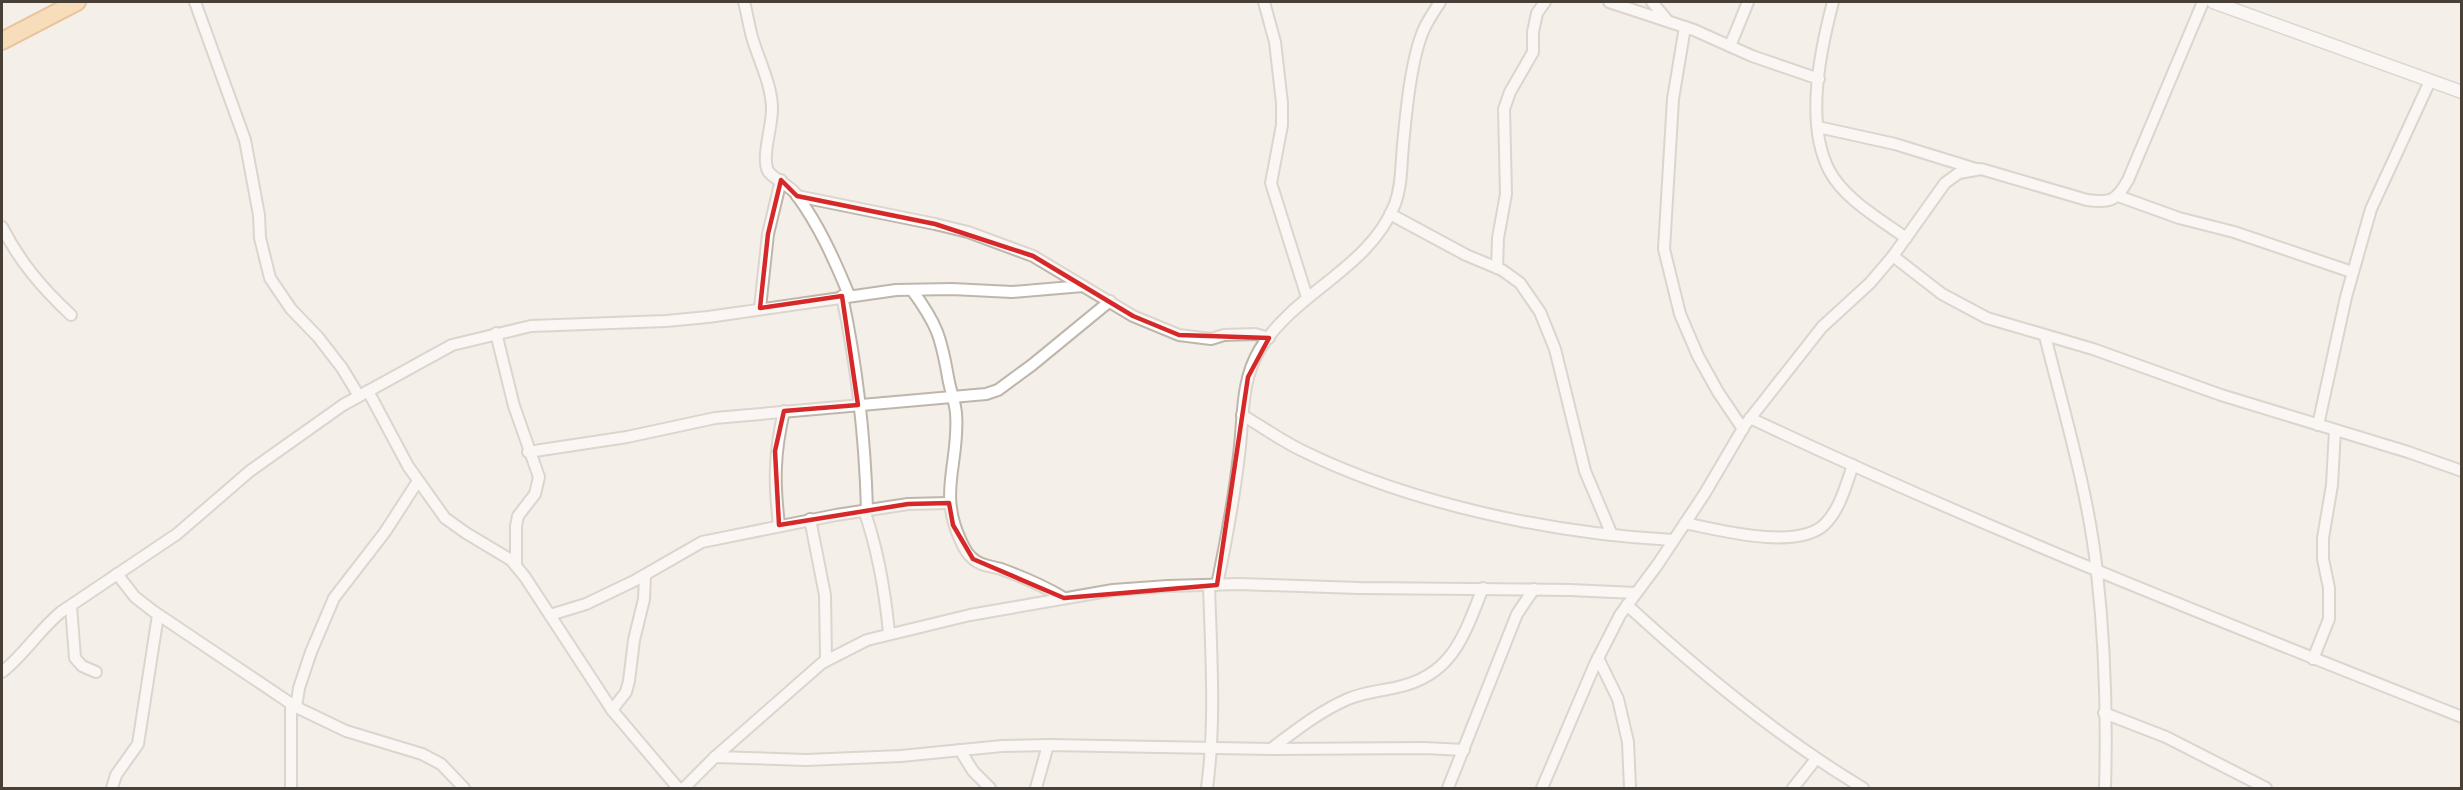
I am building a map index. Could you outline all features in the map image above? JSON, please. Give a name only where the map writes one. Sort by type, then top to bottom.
[{"type":"highway","points":[[2,41],[77,2]]},
{"type":"street","points":[[195,2],[245,140],[259,215],[260,238],[270,278],[291,309],[318,337],[364,394],[418,481],[446,518],[511,560],[516,566],[612,710],[678,789]]},
{"type":"street","points":[[744,2],[752,37],[772,93],[773,117],[766,158],[769,172],[790,187],[810,213],[833,257],[845,295],[864,441],[866,510],[882,581],[889,633]]},
{"type":"street","points":[[1264,2],[1275,42],[1282,103],[1282,125],[1271,183],[1307,297]]},
{"type":"street","points":[[1206,789],[1212,748],[1213,585],[1227,538],[1240,453],[1242,415],[1248,377],[1260,349],[1269,338],[1307,297],[1353,262],[1384,226],[1396,202],[1401,179],[1412,78],[1424,30],[1440,2]]},
{"type":"street","points":[[1497,268],[1498,238],[1506,194],[1504,109],[1510,92],[1533,52],[1533,32],[1537,13],[1545,2]]},
{"type":"street","points":[[1610,2],[1669,21],[1819,79]]},
{"type":"street","points":[[1652,2],[1669,21]]},
{"type":"street","points":[[1730,46],[1748,2]]},
{"type":"street","points":[[1833,2],[1826,28],[1819,79],[1818,126],[1822,150],[1830,171],[1841,185],[1857,201],[1906,238]]},
{"type":"street","points":[[1542,789],[1598,658],[1627,605],[1685,523],[1750,418],[1822,327],[1870,283],[1893,256],[1945,183],[1959,173],[1981,169],[2087,200],[2105,202],[2118,196],[2128,180],[2203,2]]},
{"type":"street","points":[[2213,2],[2462,92]]},
{"type":"street","points":[[1685,27],[1673,99],[1664,249],[1680,314],[1698,356],[1743,429]]},
{"type":"street","points":[[2318,425],[2352,272],[2371,209],[2430,81]]},
{"type":"street","points":[[1818,126],[1894,144],[1978,170]]},
{"type":"street","points":[[760,308],[768,234],[781,180]]},
{"type":"street","points":[[797,196],[968,232],[1033,256],[1133,316],[1179,335],[1211,339],[1224,335],[1255,334],[1269,338]]},
{"type":"street","points":[[2118,196],[2180,218],[2235,232],[2352,272]]},
{"type":"street","points":[[1390,214],[1466,255],[1497,268],[1520,283],[1540,312],[1555,349],[1585,471],[1612,535]]},
{"type":"street","points":[[2,226],[15,252],[30,274],[71,315]]},
{"type":"street","points":[[1893,256],[1942,294],[1987,318],[2093,349],[2222,396],[2462,471]]},
{"type":"street","points":[[2,672],[48,623],[177,534],[250,471],[364,394],[452,345],[531,326],[666,321],[845,295],[952,289],[1012,292],[1083,286]]},
{"type":"street","points":[[912,290],[937,329],[944,348],[953,396],[957,445],[948,489],[949,503],[953,525],[965,551],[980,564],[1040,584],[1064,598]]},
{"type":"street","points":[[528,452],[627,437],[715,417],[986,394],[998,390],[1032,365],[1110,301]]},
{"type":"street","points":[[496,333],[514,406],[528,452],[539,477],[535,494],[518,516],[514,541],[516,566]]},
{"type":"street","points":[[2045,336],[2084,497],[2097,572],[2104,713],[2105,789]]},
{"type":"street","points":[[779,525],[774,475],[775,451],[784,411]]},
{"type":"street","points":[[1242,415],[1303,451],[1345,470],[1396,487],[1502,516],[1612,535],[1673,540]]},
{"type":"street","points":[[1750,418],[2097,572],[2462,717]]},
{"type":"street","points":[[2313,659],[2329,619],[2329,588],[2323,559],[2323,538],[2332,485],[2335,430]]},
{"type":"street","points":[[1685,523],[1742,535],[1790,537],[1815,531],[1825,524],[1836,509],[1852,465]]},
{"type":"street","points":[[291,789],[294,705],[311,652],[334,598],[385,532],[418,481]]},
{"type":"street","points":[[550,615],[586,604],[645,575],[702,542],[779,525],[866,510],[908,504],[949,503]]},
{"type":"street","points":[[810,519],[825,595],[826,661]]},
{"type":"street","points":[[117,574],[135,597],[158,615],[294,705],[346,730],[422,754],[441,764],[454,775],[464,789]]},
{"type":"street","points":[[612,710],[626,692],[629,681],[634,640],[644,599],[645,575]]},
{"type":"street","points":[[684,789],[715,757],[826,661],[850,647],[889,633],[970,615],[1113,590],[1213,585],[1483,588],[1636,593]]},
{"type":"street","points":[[1270,749],[1300,727],[1348,699],[1400,687],[1441,668],[1461,643],[1483,588]]},
{"type":"street","points":[[1448,789],[1518,614],[1534,589]]},
{"type":"street","points":[[1627,605],[1716,682],[1816,759],[1863,789]]},
{"type":"street","points":[[70,606],[75,658],[82,666],[96,672]]},
{"type":"street","points":[[112,789],[116,775],[138,744],[158,615]]},
{"type":"street","points":[[1598,658],[1618,699],[1628,742],[1630,789]]},
{"type":"street","points":[[2104,713],[2166,737],[2266,789]]},
{"type":"street","points":[[715,757],[806,760],[902,756],[1002,746],[1048,745],[1464,750]]},
{"type":"street","points":[[1036,789],[1048,745]]},
{"type":"street","points":[[960,750],[973,771],[990,789]]},
{"type":"street","points":[[1793,789],[1816,759]]},
{"type":"highlighted area","points":[[781,180],[797,196],[935,224],[1033,256],[1133,316],[1179,335],[1269,338],[1248,377],[1217,585],[1064,598],[973,559],[953,525],[949,503],[908,504],[779,525],[775,451],[784,411],[858,405],[842,296],[760,308],[768,234]]}]
